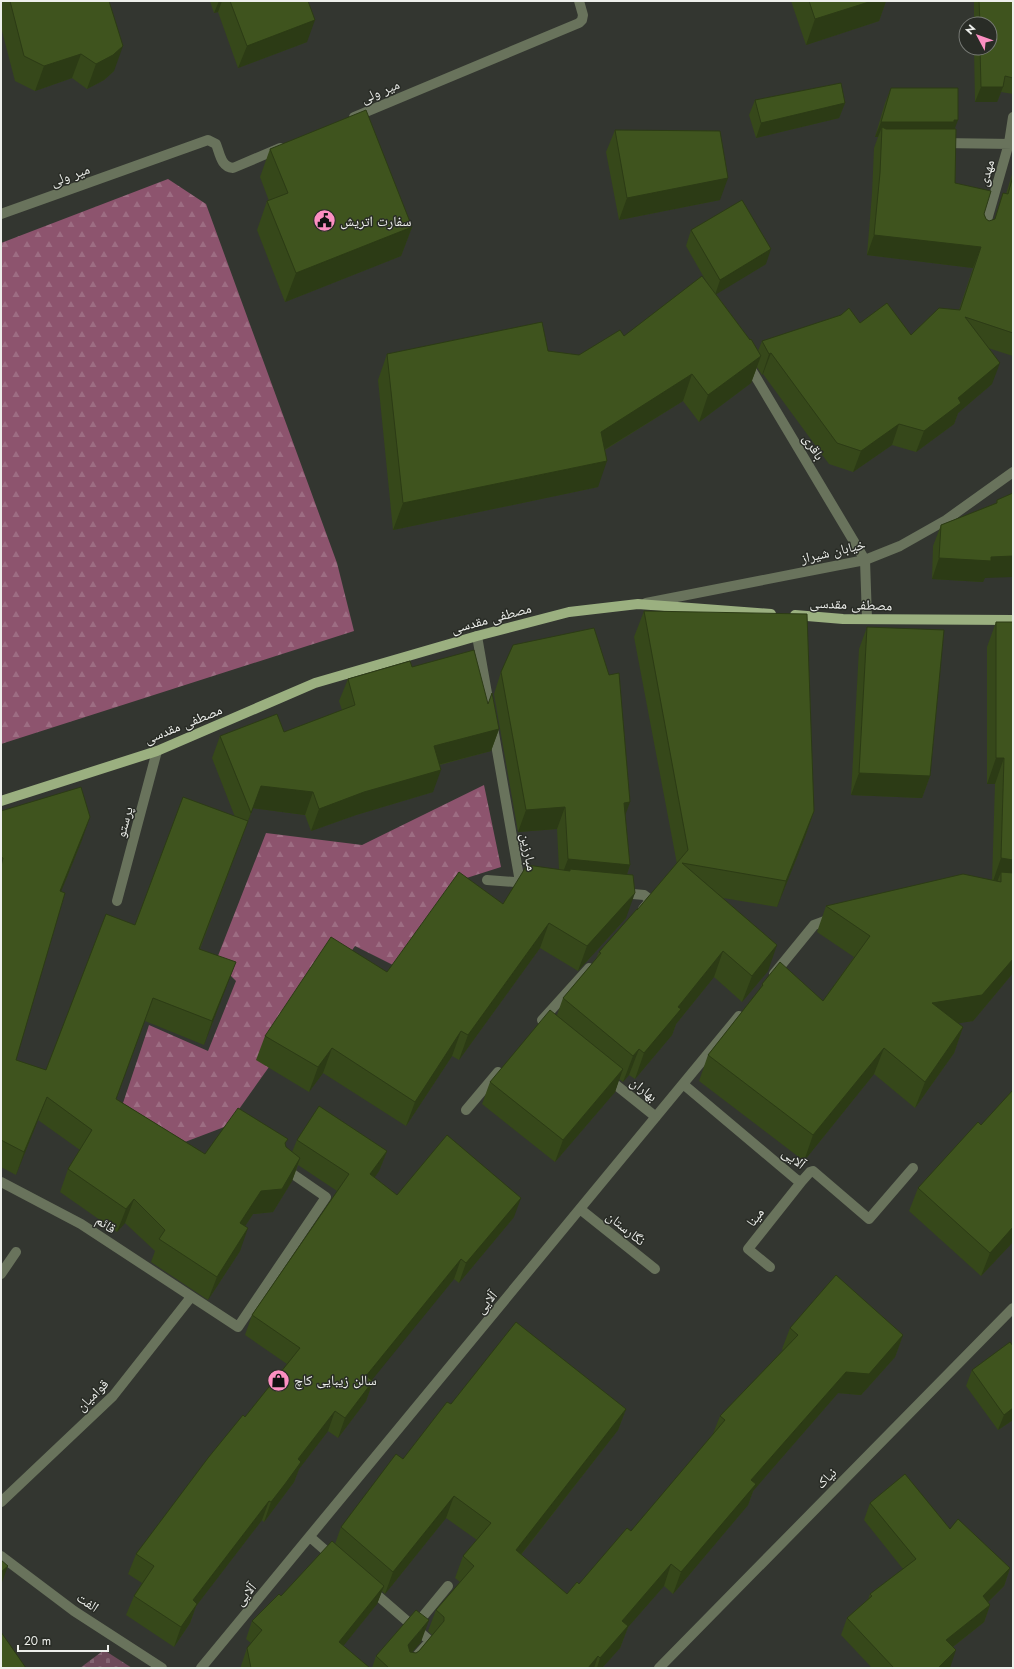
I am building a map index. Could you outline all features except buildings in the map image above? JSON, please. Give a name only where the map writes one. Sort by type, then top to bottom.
[{"type":"main road","name":"مصطفی مقدسی","points":[[1,801],[157,751],[315,683],[477,636],[569,612],[638,604],[784,615],[867,619],[1013,620]]},
{"type":"street","name":"میر ولی","points":[[343,122],[579,24],[582,20],[579,1]]},
{"type":"street","name":"مهدی","points":[[983,236],[1011,143],[1013,117]]},
{"type":"street","name":"میر ولی","points":[[1,214],[208,140],[216,144],[223,164],[233,168],[292,143]]},
{"type":"street","points":[[932,143],[1011,143]]},
{"type":"street","name":"باقری","points":[[742,355],[865,560]]},
{"type":"street","name":"خیابان شیراز","points":[[638,604],[865,560],[900,546],[946,520],[1013,472]]},
{"type":"street","points":[[865,560],[867,619]]},
{"type":"street","name":"مبارزین","points":[[477,636],[520,882],[536,884]]},
{"type":"street","name":"پرستو","points":[[117,901],[157,751]]},
{"type":"street","points":[[487,880],[520,882]]},
{"type":"street","points":[[613,892],[644,895],[648,898],[649,902],[638,913]]},
{"type":"street","points":[[767,982],[814,925],[843,916]]},
{"type":"street","points":[[540,1026],[597,959]]},
{"type":"street","name":"آلایی","points":[[201,1668],[745,1009]]},
{"type":"street","points":[[466,1110],[505,1063]]},
{"type":"street","name":"بهاران","points":[[601,1072],[656,1117]]},
{"type":"street","name":"آلایی","points":[[683,1084],[797,1180],[802,1181],[810,1172],[813,1171],[869,1219],[914,1168]]},
{"type":"street","name":"قائم","points":[[1,1182],[81,1224],[238,1327],[326,1198],[283,1167]]},
{"type":"street","name":"مینا","points":[[770,1267],[748,1249],[802,1181]]},
{"type":"street","name":"نگارستان","points":[[580,1209],[655,1269]]},
{"type":"street","points":[[1,1274],[16,1252]]},
{"type":"street","name":"قوامیان","points":[[1,1502],[113,1396],[191,1297]]},
{"type":"street","name":"نیاک","points":[[659,1668],[1013,1308]]},
{"type":"street","points":[[310,1537],[339,1562]]},
{"type":"street","name":"الفت","points":[[1,1556],[74,1610],[162,1668]]},
{"type":"street","points":[[362,1582],[430,1640],[406,1668]]},
{"type":"street","points":[[415,1627],[448,1586]]},
{"type":"green space","points":[[168,179],[206,204],[337,563],[354,631],[1,744],[1,243]]},
{"type":"green space","points":[[484,785],[501,867],[454,882],[397,967],[355,946],[227,1126],[177,1145],[121,1109],[149,1025],[208,1051],[236,981],[216,961],[266,833],[362,845]]},
{"type":"green space","points":[[104,1650],[132,1668],[80,1668]]},
{"type":"place","name":"سفارت اتریش","points":[[324,221]]},
{"type":"place","name":"سالن زیبایی کاچ","points":[[278,1380]]}]
